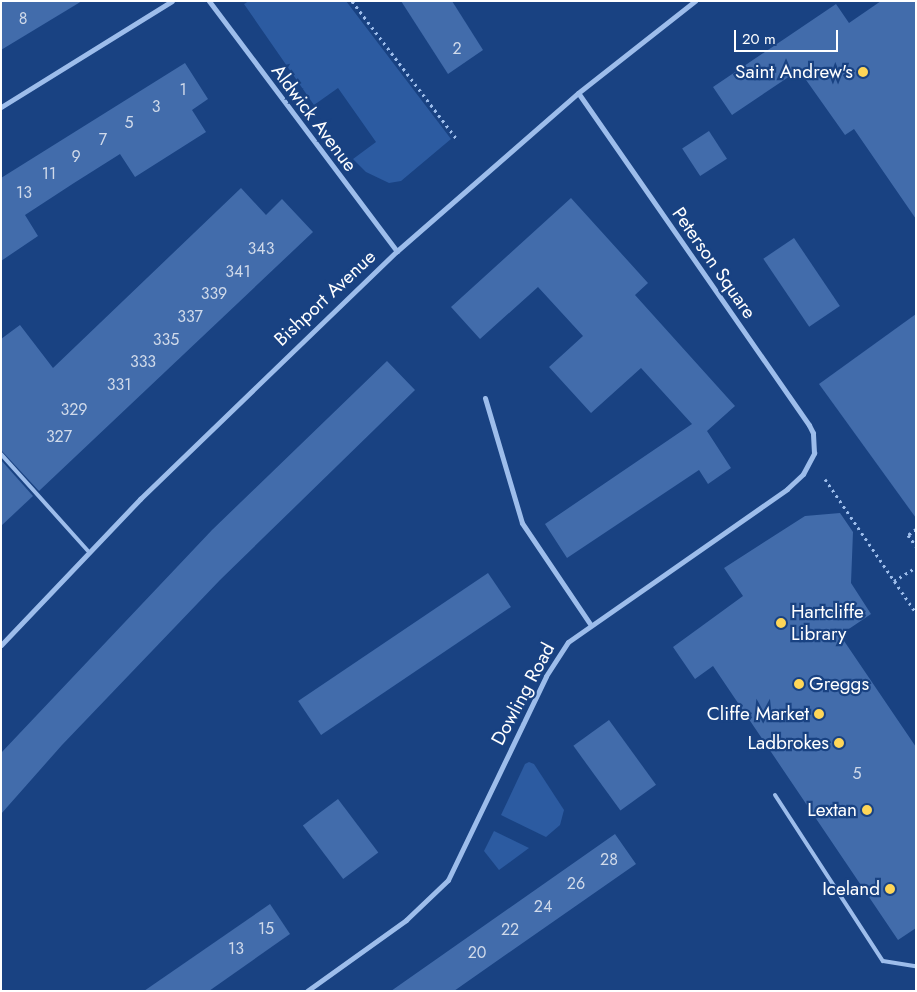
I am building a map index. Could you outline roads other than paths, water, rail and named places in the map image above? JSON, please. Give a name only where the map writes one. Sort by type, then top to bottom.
[{"type":"street","points":[[1,106],[172,1]]},
{"type":"street","name":"Aldwick Avenue","points":[[209,1],[397,251]]},
{"type":"street","name":"Bishport Avenue","points":[[1,645],[88,551],[251,389],[397,251],[578,93],[694,1]]},
{"type":"street","name":"Peterson Square","points":[[578,93],[809,425],[813,433],[814,454]]},
{"type":"street","points":[[485,398],[522,523],[590,624]]},
{"type":"street","name":"Dowling Road","points":[[307,991],[406,920],[448,880],[546,676],[568,642],[590,624],[787,489],[803,474],[814,454]]},
{"type":"lane","points":[[1,454],[88,551]]},
{"type":"lane","points":[[775,795],[883,961],[916,966]]},
{"type":"place","name":"Saint Andrew's","points":[[863,72]]},
{"type":"place","name":"Hartcliffe Library","points":[[781,623]]},
{"type":"place","name":"Greggs","points":[[799,684]]},
{"type":"place","name":"Cliffe Market","points":[[819,714]]},
{"type":"place","name":"Ladbrokes","points":[[839,743]]},
{"type":"place","name":"Lextan","points":[[867,810]]},
{"type":"place","name":"Iceland","points":[[890,889]]}]
